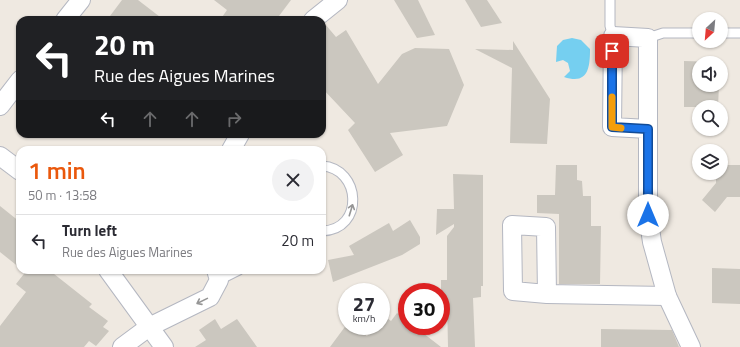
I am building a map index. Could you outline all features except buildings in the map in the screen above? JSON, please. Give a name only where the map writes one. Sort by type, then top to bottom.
[{"type":"street","points":[[69,16],[81,0]]},
{"type":"street","points":[[318,16],[338,0]]},
{"type":"street","points":[[648,129],[612,127],[613,36],[648,38],[648,129],[648,215],[652,242],[667,296],[691,347]]},
{"type":"street","points":[[0,106],[16,85]]},
{"type":"street","points":[[0,156],[16,168]]},
{"type":"street","points":[[111,274],[164,347]]},
{"type":"street","points":[[122,347],[149,327],[210,297],[218,275]]},
{"type":"street","points":[[547,294],[667,296]]},
{"type":"lane","points":[[610,0],[610,26],[613,36]]},
{"type":"lane","points":[[648,38],[664,33],[692,33]]},
{"type":"lane","points":[[728,33],[740,33]]},
{"type":"lane","points":[[326,167],[337,171],[350,185],[354,200],[351,214],[341,224],[329,231],[326,231]]},
{"type":"water","points":[[572,38],[581,40],[590,49],[589,63],[586,73],[583,77],[578,79],[564,77],[570,71],[568,63],[563,60],[556,62],[557,46],[563,40]]},
{"type":"slow traffic","points":[[612,97],[612,127],[621,128]]},
{"type":"route","points":[[612,51],[612,127],[648,129],[648,215]]}]
